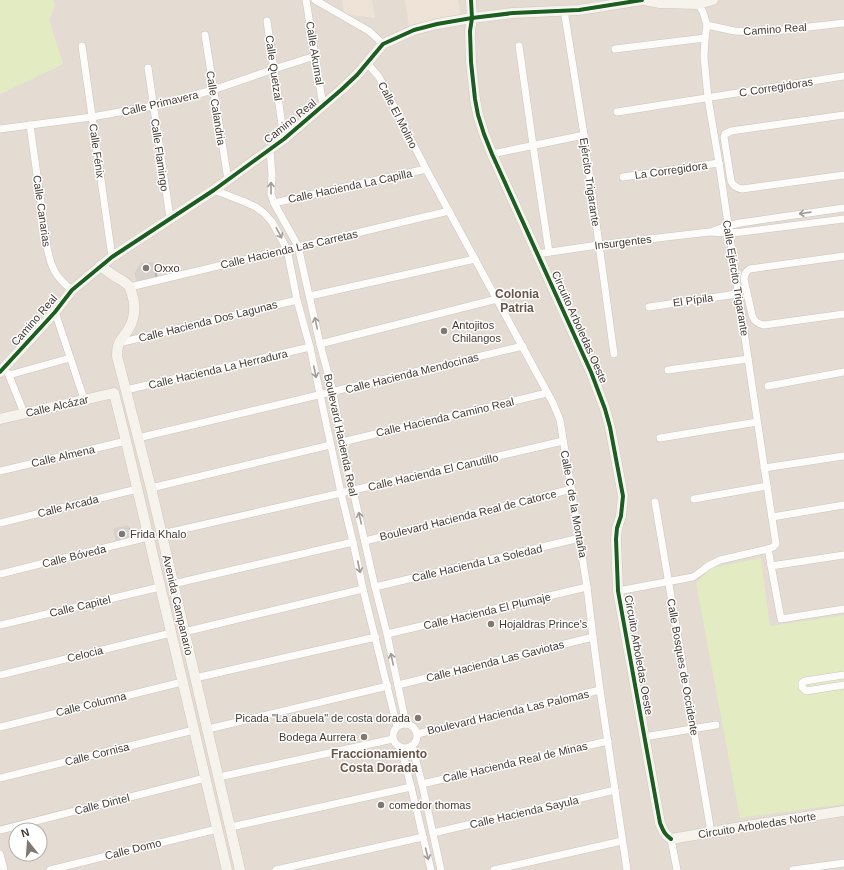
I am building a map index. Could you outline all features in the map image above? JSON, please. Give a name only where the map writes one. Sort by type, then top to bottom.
[{"type":"street","name":"Calle Akumal","points":[[306,0],[323,106]]},
{"type":"street","points":[[315,0],[368,31],[383,44]]},
{"type":"street","name":"Circuito Arboledas Oeste","points":[[471,0],[472,18],[470,31],[475,99],[484,134],[591,372],[610,427],[623,496],[621,516],[617,528],[616,539],[618,591],[660,823],[663,831],[671,839]]},
{"type":"street","name":"Camino Real","points":[[5,371],[72,290],[112,257],[214,190],[284,139],[357,75],[383,44],[414,30],[437,24],[472,18],[513,13],[602,7],[643,0],[660,3],[698,4],[713,0]]},
{"type":"street","name":"Calle Ejército Trigarante","points":[[698,4],[704,12],[707,25],[704,62],[708,98],[776,544],[768,549]]},
{"type":"street","name":"Ejército Trigarante","points":[[564,10],[584,135],[614,354]]},
{"type":"street","name":"Calle Quetzal","points":[[267,21],[284,139]]},
{"type":"street","name":"Camino Real","points":[[707,25],[734,31],[755,32],[844,23]]},
{"type":"street","name":"Calle Calandria","points":[[205,35],[228,180]]},
{"type":"street","points":[[615,49],[705,38]]},
{"type":"street","name":"Calle Fénix","points":[[82,46],[112,257]]},
{"type":"street","points":[[519,46],[549,252]]},
{"type":"street","name":"Calle Primavera","points":[[0,129],[92,117],[153,106],[213,90],[274,68],[315,56]]},
{"type":"street","name":"Calle El Molino","points":[[368,63],[380,77],[426,169]]},
{"type":"street","name":"Calle Flamingo","points":[[148,68],[170,218]]},
{"type":"street","name":"C Corregidoras","points":[[617,112],[844,76]]},
{"type":"street","points":[[844,115],[731,131],[725,134],[724,137],[731,180],[733,185],[737,188],[742,189],[844,175]]},
{"type":"street","name":"Calle Canarias","points":[[30,125],[50,259],[53,268],[61,280],[72,290]]},
{"type":"street","points":[[492,154],[584,135]]},
{"type":"street","name":"Boulevard Hacienda Real","points":[[270,150],[272,175],[271,194],[274,203],[298,246],[320,344],[333,392],[342,442],[387,634],[406,724]]},
{"type":"street","name":"La Corregidora","points":[[623,177],[719,163]]},
{"type":"street","name":"Calle Hacienda La Capilla","points":[[274,203],[426,169]]},
{"type":"street","name":"Calle C de la Montaña","points":[[426,169],[523,346],[553,403],[560,420],[588,587],[600,690],[627,870]]},
{"type":"street","name":"Boulevard Hacienda Real","points":[[214,190],[256,207],[264,213],[272,222],[286,249],[297,300],[310,347],[330,446],[363,589],[398,726]]},
{"type":"street","points":[[728,229],[740,223],[844,208]]},
{"type":"street","name":"Calle Hacienda Las Carretas","points":[[130,287],[449,211]]},
{"type":"street","points":[[728,229],[844,219]]},
{"type":"street","name":"Insurgentes","points":[[537,254],[728,229]]},
{"type":"street","points":[[844,256],[750,269],[746,272],[744,278],[753,320],[760,324],[764,325],[844,314]]},
{"type":"street","points":[[310,296],[475,259]]},
{"type":"street","points":[[100,266],[130,287],[133,297],[135,314],[132,324],[119,343]]},
{"type":"street","name":"El Pípila","points":[[649,307],[737,294]]},
{"type":"street","points":[[320,344],[497,299]]},
{"type":"street","name":"Calle Hacienda Dos Lagunas","points":[[119,343],[297,300]]},
{"type":"street","points":[[55,312],[84,400]]},
{"type":"street","name":"Avenida Campanario","points":[[119,343],[117,356],[151,488],[240,870]]},
{"type":"street","name":"Calle Hacienda Mendocinas","points":[[138,438],[523,346]]},
{"type":"street","name":"Calle Hacienda La Herradura","points":[[126,390],[310,347]]},
{"type":"street","points":[[24,413],[5,371],[70,358]]},
{"type":"street","points":[[668,370],[748,359]]},
{"type":"street","points":[[768,386],[844,372]]},
{"type":"street","name":"Avenida Campanario","points":[[114,393],[227,870]]},
{"type":"street","name":"Calle Alcázar","points":[[0,419],[114,393]]},
{"type":"street","name":"Calle Hacienda Camino Real","points":[[342,442],[547,393]]},
{"type":"street","points":[[660,438],[757,422]]},
{"type":"street","name":"Calle Almena","points":[[0,471],[126,441]]},
{"type":"street","name":"Calle Hacienda El Canutillo","points":[[162,534],[341,494],[563,441]]},
{"type":"street","points":[[151,488],[330,446]]},
{"type":"street","points":[[764,468],[844,456]]},
{"type":"street","points":[[694,499],[766,486]]},
{"type":"street","name":"Calle Arcada","points":[[0,523],[137,489]]},
{"type":"street","name":"Boulevard Hacienda Real de Catorce","points":[[365,541],[572,489]]},
{"type":"street","name":"Calle Bosques de Occidente","points":[[655,502],[711,832]]},
{"type":"street","points":[[772,517],[844,505]]},
{"type":"street","name":"Calle Bóveda","points":[[0,574],[148,538]]},
{"type":"street","name":"Calle Hacienda La Soledad","points":[[375,587],[580,538]]},
{"type":"street","points":[[173,584],[353,542]]},
{"type":"street","points":[[618,591],[693,577],[708,566],[720,560],[768,549],[781,619],[844,610]]},
{"type":"street","points":[[771,566],[844,555]]},
{"type":"street","name":"Calle Capitel","points":[[0,625],[160,587]]},
{"type":"street","name":"Calle Hacienda El Plumaje","points":[[387,634],[588,587]]},
{"type":"street","points":[[184,632],[363,589]]},
{"type":"street","name":"Celocia","points":[[0,676],[171,634]]},
{"type":"street","points":[[195,678],[376,637]]},
{"type":"street","name":"Calle Hacienda Las Gaviotas","points":[[398,684],[593,638]]},
{"type":"street","points":[[844,675],[805,681],[802,683],[802,687],[806,691],[844,685]]},
{"type":"street","name":"Calle Columna","points":[[0,727],[182,682]]},
{"type":"street","points":[[208,728],[388,686]]},
{"type":"street","name":"Boulevard Hacienda Las Palomas","points":[[417,734],[600,690]]},
{"type":"street","points":[[401,748],[412,746],[416,741],[417,734],[415,729],[406,724],[402,724],[394,730],[393,739],[401,748],[431,870]]},
{"type":"street","points":[[644,737],[716,725]]},
{"type":"street","name":"Calle Cornisa","points":[[0,778],[194,730]]},
{"type":"street","points":[[219,777],[393,739]]},
{"type":"street","name":"Calle Hacienda Real de Minas","points":[[422,784],[608,741]]},
{"type":"street","points":[[412,746],[441,870]]},
{"type":"street","name":"Calle Dintel","points":[[0,830],[205,778]]},
{"type":"street","points":[[231,827],[411,787]]},
{"type":"street","name":"Calle Hacienda Sayula","points":[[433,833],[614,790]]},
{"type":"street","name":"Circuito Arboledas Norte","points":[[671,839],[844,811]]},
{"type":"street","name":"Calle Domo","points":[[50,870],[217,829]]},
{"type":"street","points":[[276,870],[422,837]]},
{"type":"street","points":[[671,839],[677,870]]},
{"type":"street","points":[[494,870],[622,841]]},
{"type":"street","points":[[0,854],[4,870]]},
{"type":"street","points":[[793,870],[844,862]]},
{"type":"shaded area","points":[[53,0],[844,0],[844,870],[0,870],[0,94],[63,64],[49,20],[55,5]]},
{"type":"shaded area","points":[[342,0],[372,0],[375,18],[344,14]]},
{"type":"shaded area","points":[[405,0],[458,0],[461,18],[409,27]]},
{"type":"green space","points":[[0,0],[53,0],[55,5],[49,20],[63,64],[0,94]]},
{"type":"green space","points":[[761,558],[770,626],[844,615],[844,804],[740,818],[696,583],[711,568]]},
{"type":"building","name":"Oxxo","points":[[141,263],[153,263],[155,277],[137,281],[135,273]]},
{"type":"building","name":"Frida Khalo","points":[[128,526],[131,539],[116,543],[114,529]]},
{"type":"cycle path","points":[[471,0],[471,62],[475,99],[484,134],[591,372],[610,427],[623,496],[621,516],[617,528],[616,539],[618,591],[660,823],[665,834],[671,839]]},
{"type":"cycle path","points":[[0,372],[55,312],[72,290],[112,257],[214,190],[284,139],[357,75],[383,44],[414,30],[437,24],[472,18],[513,13],[579,10],[642,0]]},
{"type":"place","name":"Oxxo","points":[[146,268]]},
{"type":"place","name":"Antojitos Chilangos","points":[[444,331]]},
{"type":"place","name":"Frida Khalo","points":[[122,534]]},
{"type":"place","name":"Hojaldras Prince's","points":[[491,624]]},
{"type":"place","name":"Picada \"La abuela\" de costa dorada","points":[[418,718]]},
{"type":"place","name":"Bodega Aurrera","points":[[364,737]]},
{"type":"place","name":"comedor thomas","points":[[381,805]]},
{"type":"district","name":"Colonia Patria","points":[[517,301]]},
{"type":"district","name":"Fraccionamiento Costa Dorada","points":[[379,761]]}]
